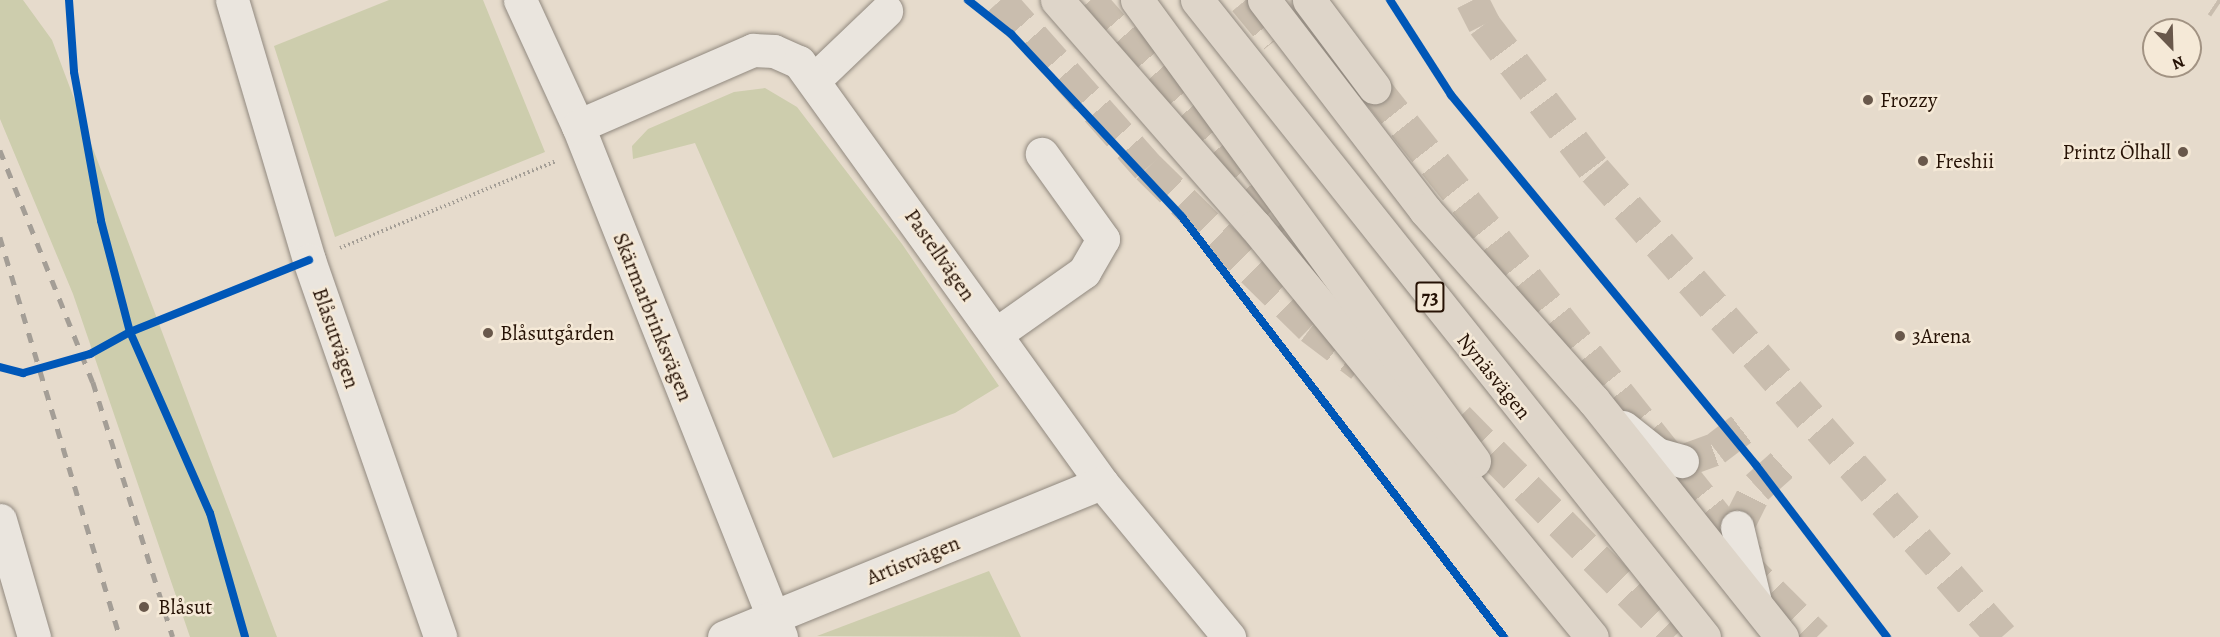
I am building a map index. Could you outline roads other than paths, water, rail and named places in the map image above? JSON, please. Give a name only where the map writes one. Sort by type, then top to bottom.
[{"type":"highway","points":[[1057,0],[1255,226],[1592,637]]},
{"type":"highway","points":[[1137,0],[1601,637]]},
{"type":"highway","name":"Nynäsvägen","points":[[1197,0],[1419,284],[1669,588],[1704,637]]},
{"type":"highway","points":[[1264,0],[1425,210],[1594,401],[1782,637]]},
{"type":"highway","points":[[1309,0],[1374,87]]},
{"type":"highway","points":[[1669,588],[1720,637]]},
{"type":"street","name":"Blåsutvägen","points":[[232,0],[309,260],[440,637]]},
{"type":"street","name":"Skärmarbrinksvägen","points":[[520,0],[582,138],[777,627]]},
{"type":"street","points":[[814,80],[886,11]]},
{"type":"street","name":"Pastellvägen","points":[[582,138],[753,50],[774,51],[799,62],[1102,483],[1229,637]]},
{"type":"street","points":[[996,334],[1084,272],[1103,239],[1042,154]]},
{"type":"street","points":[[1594,401],[1657,454],[1683,461]]},
{"type":"street","name":"Artistvägen","points":[[724,637],[777,627],[1102,483]]},
{"type":"street","points":[[0,520],[34,637]]},
{"type":"street","points":[[1737,527],[1755,604]]},
{"type":"tunnel","points":[[1000,0],[1148,167],[1311,327],[1361,365]]},
{"type":"tunnel","points":[[1090,0],[1288,227]]},
{"type":"tunnel","points":[[1245,0],[1277,39]]},
{"type":"tunnel","points":[[1472,0],[1484,24],[1595,170],[2002,637]]},
{"type":"tunnel","points":[[1374,87],[1749,558]]},
{"type":"tunnel","points":[[1458,418],[1673,637]]},
{"type":"tunnel","points":[[1682,461],[1715,449],[1749,423]]},
{"type":"tunnel","points":[[1737,527],[1757,487],[1784,463]]},
{"type":"tunnel","points":[[1737,558],[1816,637]]},
{"type":"railway","points":[[0,150],[93,382],[173,637]]},
{"type":"railway","points":[[0,237],[120,637]]},
{"type":"place","name":"Frozzy","points":[[1868,100]]},
{"type":"place","name":"Printz Ölhall","points":[[2183,152]]},
{"type":"place","name":"Freshii","points":[[1923,161]]},
{"type":"place","name":"Blåsutgården","points":[[488,333]]},
{"type":"place","name":"3Arena","points":[[1900,336]]},
{"type":"place","name":"Blåsut","points":[[144,607]]}]
